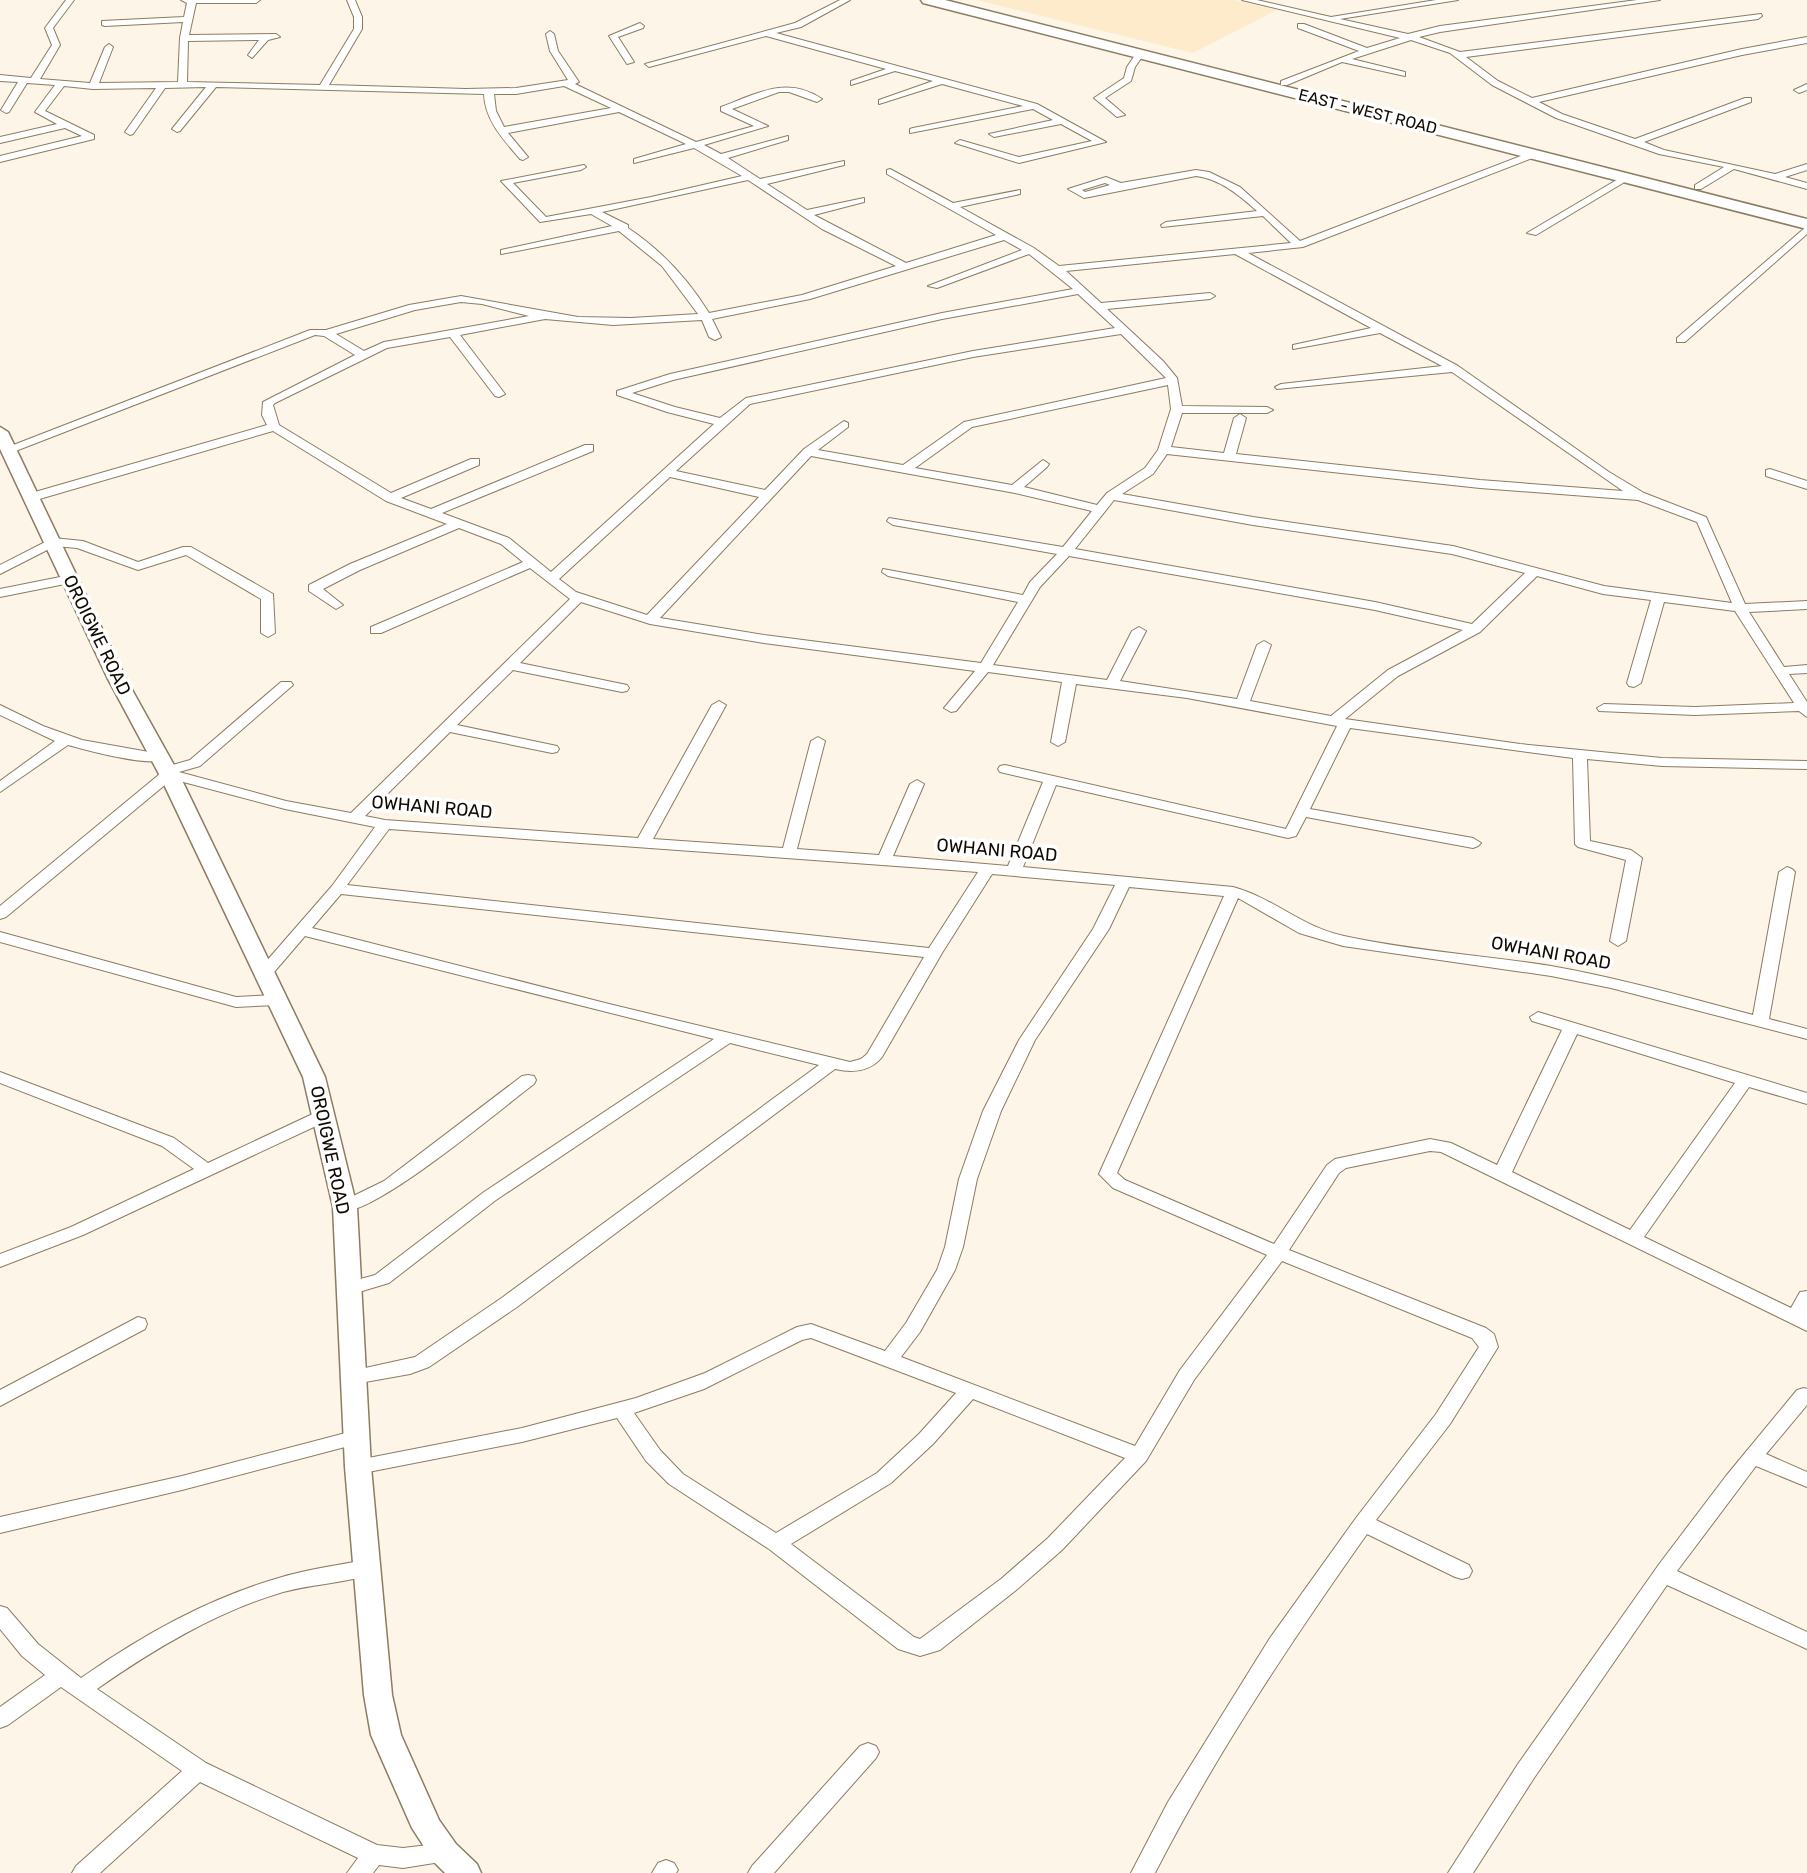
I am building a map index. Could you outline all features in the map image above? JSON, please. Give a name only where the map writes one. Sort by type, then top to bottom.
[{"type":"main road","name":"EAST - WEST ROAD","points":[[928,0],[1536,153],[1807,226]]},
{"type":"main road","name":"EAST - WEST ROAD","points":[[953,0],[1807,214]]},
{"type":"street","points":[[6,110],[56,45],[48,30],[70,0]]},
{"type":"street","points":[[186,0],[256,0]]},
{"type":"street","points":[[323,87],[358,29],[358,17],[351,0]]},
{"type":"street","points":[[649,64],[798,25],[846,0]]},
{"type":"street","points":[[1254,0],[1441,46],[1460,55],[1495,83],[1528,102],[1571,120],[1669,154],[1733,166],[1807,186]]},
{"type":"street","points":[[1328,18],[1454,0]]},
{"type":"street","points":[[1284,83],[1342,59],[1440,29],[1656,0]]},
{"type":"street","points":[[182,83],[184,38],[192,1]]},
{"type":"street","points":[[1460,55],[1754,16]]},
{"type":"street","points":[[105,23],[187,19]]},
{"type":"street","points":[[630,62],[613,36],[640,26]]},
{"type":"street","points":[[1301,26],[1369,52]]},
{"type":"street","points":[[0,78],[93,86],[162,86],[182,83],[489,92],[574,82],[554,51],[550,34]]},
{"type":"street","points":[[768,34],[1034,106],[1101,142],[1019,160],[960,143]]},
{"type":"street","points":[[252,55],[265,37]]},
{"type":"street","points":[[184,38],[276,37]]},
{"type":"street","points":[[1528,102],[1742,52],[1807,40]]},
{"type":"street","points":[[93,86],[109,47]]},
{"type":"street","points":[[1120,115],[1099,99],[1128,79],[1131,67],[1140,54]]},
{"type":"street","points":[[1342,59],[1402,74]]},
{"type":"street","points":[[854,83],[896,68]]},
{"type":"street","points":[[882,102],[945,80]]},
{"type":"street","points":[[0,159],[92,136],[40,111],[61,84]]},
{"type":"street","points":[[177,129],[213,84]]},
{"type":"street","points":[[567,84],[698,145],[804,214],[905,266]]},
{"type":"street","points":[[131,132],[162,86]]},
{"type":"street","points":[[637,161],[762,126],[724,109],[778,89],[790,89],[817,99]]},
{"type":"street","points":[[489,92],[488,104],[502,131],[523,156]]},
{"type":"street","points":[[1636,142],[1748,100]]},
{"type":"street","points":[[913,131],[1034,106]]},
{"type":"street","points":[[502,131],[618,110]]},
{"type":"street","points":[[994,134],[1062,121]]},
{"type":"street","points":[[0,140],[68,124]]},
{"type":"street","points":[[720,157],[785,138]]},
{"type":"street","points":[[1057,269],[1298,245],[1536,153]]},
{"type":"street","points":[[581,167],[506,181],[541,219],[594,212],[841,163]]},
{"type":"street","points":[[1698,187],[1733,166]]},
{"type":"street","points":[[1774,177],[1807,167]]},
{"type":"street","points":[[890,172],[1006,236],[1057,269],[1160,363],[1173,380],[1177,409],[1164,450],[1149,471],[1111,496],[1098,509],[1066,552],[1024,599],[985,667],[951,708]]},
{"type":"street","points":[[1120,186],[1202,173],[1235,187],[1298,245]]},
{"type":"street","points":[[1532,233],[1628,177]]},
{"type":"street","points":[[952,206],[1016,191]]},
{"type":"street","points":[[804,214],[860,200]]},
{"type":"street","points":[[594,212],[624,227],[672,272],[706,317],[715,337]]},
{"type":"street","points":[[1166,225],[1263,213]]},
{"type":"street","points":[[1681,340],[1807,226]]},
{"type":"street","points":[[505,252],[624,227]]},
{"type":"street","points":[[4,440],[306,335],[327,333],[456,300],[546,316],[607,320],[706,317],[816,296],[1006,236]]},
{"type":"street","points":[[933,286],[1030,250]]},
{"type":"street","points":[[1238,252],[1454,368],[1595,468],[1640,496],[1702,520],[1753,631],[1805,710]]},
{"type":"street","points":[[720,422],[671,410],[621,393],[670,377],[926,319],[1080,291]]},
{"type":"street","points":[[1098,307],[1210,296]]},
{"type":"street","points":[[546,316],[396,342],[361,354],[267,404],[268,415],[274,426],[369,488],[429,514],[505,541],[578,598],[650,620],[764,639],[1112,684],[1242,703],[1339,722],[1580,755],[1737,765],[1807,765]]},
{"type":"street","points":[[1297,347],[1381,329]]},
{"type":"street","points":[[551,579],[746,401],[973,354],[1123,330]]},
{"type":"street","points":[[452,332],[499,394]]},
{"type":"street","points":[[327,333],[361,354]]},
{"type":"street","points":[[1281,387],[1454,368]]},
{"type":"street","points":[[906,469],[968,424],[1173,380]]},
{"type":"street","points":[[1177,409],[1267,410]]},
{"type":"street","points":[[1229,457],[1240,418]]},
{"type":"street","points":[[650,620],[808,452],[844,425]]},
{"type":"street","points":[[32,497],[274,426]]},
{"type":"street","name":"OROIGWE ROAD","points":[[4,440],[117,679],[165,768],[314,1077],[345,1207],[358,1467],[378,1695],[386,1735],[427,1828],[445,1853],[466,1873]]},
{"type":"street","points":[[429,514],[589,448]]},
{"type":"street","points":[[1164,450],[1479,484],[1640,496]]},
{"type":"street","points":[[808,452],[1016,489],[1098,509]]},
{"type":"street","points":[[390,498],[475,462]]},
{"type":"street","points":[[1016,489],[1043,464]]},
{"type":"street","points":[[669,473],[769,495]]},
{"type":"street","points":[[1770,473],[1807,485]]},
{"type":"street","points":[[1111,496],[1242,519],[1426,545],[1603,590],[1743,608],[1807,606]]},
{"type":"street","points":[[893,521],[1375,606],[1475,629]]},
{"type":"street","points":[[336,605],[314,588],[355,567],[460,523]]},
{"type":"street","points":[[0,570],[53,542],[79,544],[138,566],[183,550],[192,552],[268,597],[268,633]]},
{"type":"street","points":[[376,631],[531,563]]},
{"type":"street","points":[[888,572],[1024,599]]},
{"type":"street","points":[[1005,769],[1283,834],[1292,833],[1339,722],[1393,673],[1475,629],[1534,572]]},
{"type":"street","points":[[0,593],[70,579]]},
{"type":"street","points":[[353,819],[578,598]]},
{"type":"street","points":[[1634,683],[1658,598]]},
{"type":"street","points":[[1112,684],[1139,631]]},
{"type":"street","points":[[1242,703],[1264,645]]},
{"type":"street","points":[[509,665],[622,688]]},
{"type":"street","points":[[1779,671],[1807,669]]},
{"type":"street","points":[[1058,742],[1070,678]]},
{"type":"street","points":[[0,914],[165,768],[195,763],[286,685]]},
{"type":"street","points":[[643,843],[719,705]]},
{"type":"street","points":[[1604,708],[1805,710]]},
{"type":"street","name":"OWHANI ROAD","points":[[0,709],[23,724],[64,741],[124,754],[165,768],[353,819],[386,824],[1014,870],[1233,892],[1250,896],[1305,930],[1343,941],[1551,971],[1612,983],[1807,1034]]},
{"type":"street","points":[[446,727],[552,749]]},
{"type":"street","points":[[0,788],[64,741]]},
{"type":"street","points":[[789,853],[818,741]]},
{"type":"street","points":[[1580,755],[1583,844],[1626,853],[1634,858],[1619,941]]},
{"type":"street","points":[[1014,870],[1051,779]]},
{"type":"street","points":[[884,860],[917,784]]},
{"type":"street","points":[[1301,813],[1472,843]]},
{"type":"street","points":[[263,975],[337,889],[386,824]]},
{"type":"street","points":[[301,930],[727,1038],[832,1063],[858,1066],[874,1057],[934,953],[988,868]]},
{"type":"street","points":[[1760,1023],[1787,872]]},
{"type":"street","points":[[890,1359],[913,1327],[946,1270],[954,1247],[968,1179],[998,1099],[1027,1040],[1101,929],[1125,880]]},
{"type":"street","points":[[337,889],[934,953]]},
{"type":"street","points":[[1143,1873],[1176,1809],[1278,1644],[1363,1523],[1443,1419],[1489,1347],[1486,1339],[1479,1333],[1278,1253],[1119,1184],[1108,1174],[1233,892]]},
{"type":"street","points":[[0,937],[236,1002],[277,1000]]},
{"type":"street","points":[[1538,1017],[1807,1099]]},
{"type":"street","points":[[1502,1174],[1572,1027]]},
{"type":"street","points":[[349,1289],[382,1279],[490,1196],[727,1038]]},
{"type":"street","points":[[354,1377],[410,1367],[422,1362],[544,1277],[832,1063]]},
{"type":"street","points":[[0,1077],[168,1142],[208,1171]]},
{"type":"street","points":[[345,1207],[390,1185],[528,1080]]},
{"type":"street","points":[[1635,1237],[1745,1080]]},
{"type":"street","points":[[0,1261],[77,1231],[325,1115]]},
{"type":"street","points":[[621,1409],[663,1468],[697,1494],[776,1543],[906,1643],[920,1648],[932,1644],[1055,1544],[1139,1456],[1186,1375],[1278,1253],[1333,1169],[1341,1163],[1439,1145],[1635,1237],[1801,1321],[1807,1297]]},
{"type":"street","points":[[0,1399],[138,1324]]},
{"type":"street","points":[[358,1467],[510,1437],[621,1409],[705,1381],[797,1334],[811,1331],[1139,1456]]},
{"type":"street","points":[[776,1543],[884,1478],[926,1439],[970,1391]]},
{"type":"street","points":[[1460,1873],[1526,1771],[1664,1574],[1804,1395]]},
{"type":"street","points":[[0,1525],[68,1507],[182,1483],[357,1437]]},
{"type":"street","points":[[1754,1457],[1807,1480]]},
{"type":"street","points":[[1363,1523],[1462,1571]]},
{"type":"street","points":[[80,1690],[123,1659],[179,1627],[242,1598],[283,1584],[366,1568]]},
{"type":"street","points":[[1664,1574],[1807,1641]]},
{"type":"street","points":[[0,1614],[30,1650],[61,1676],[198,1770],[374,1855],[403,1858],[445,1853]]},
{"type":"street","points":[[0,1719],[61,1676]]},
{"type":"street","points":[[760,1873],[868,1752]]},
{"type":"street","points":[[84,1873],[198,1770]]},
{"type":"street","points":[[359,1873],[374,1855]]},
{"type":"shaded area","points":[[976,0],[1235,0],[1277,10],[1193,53]]}]
